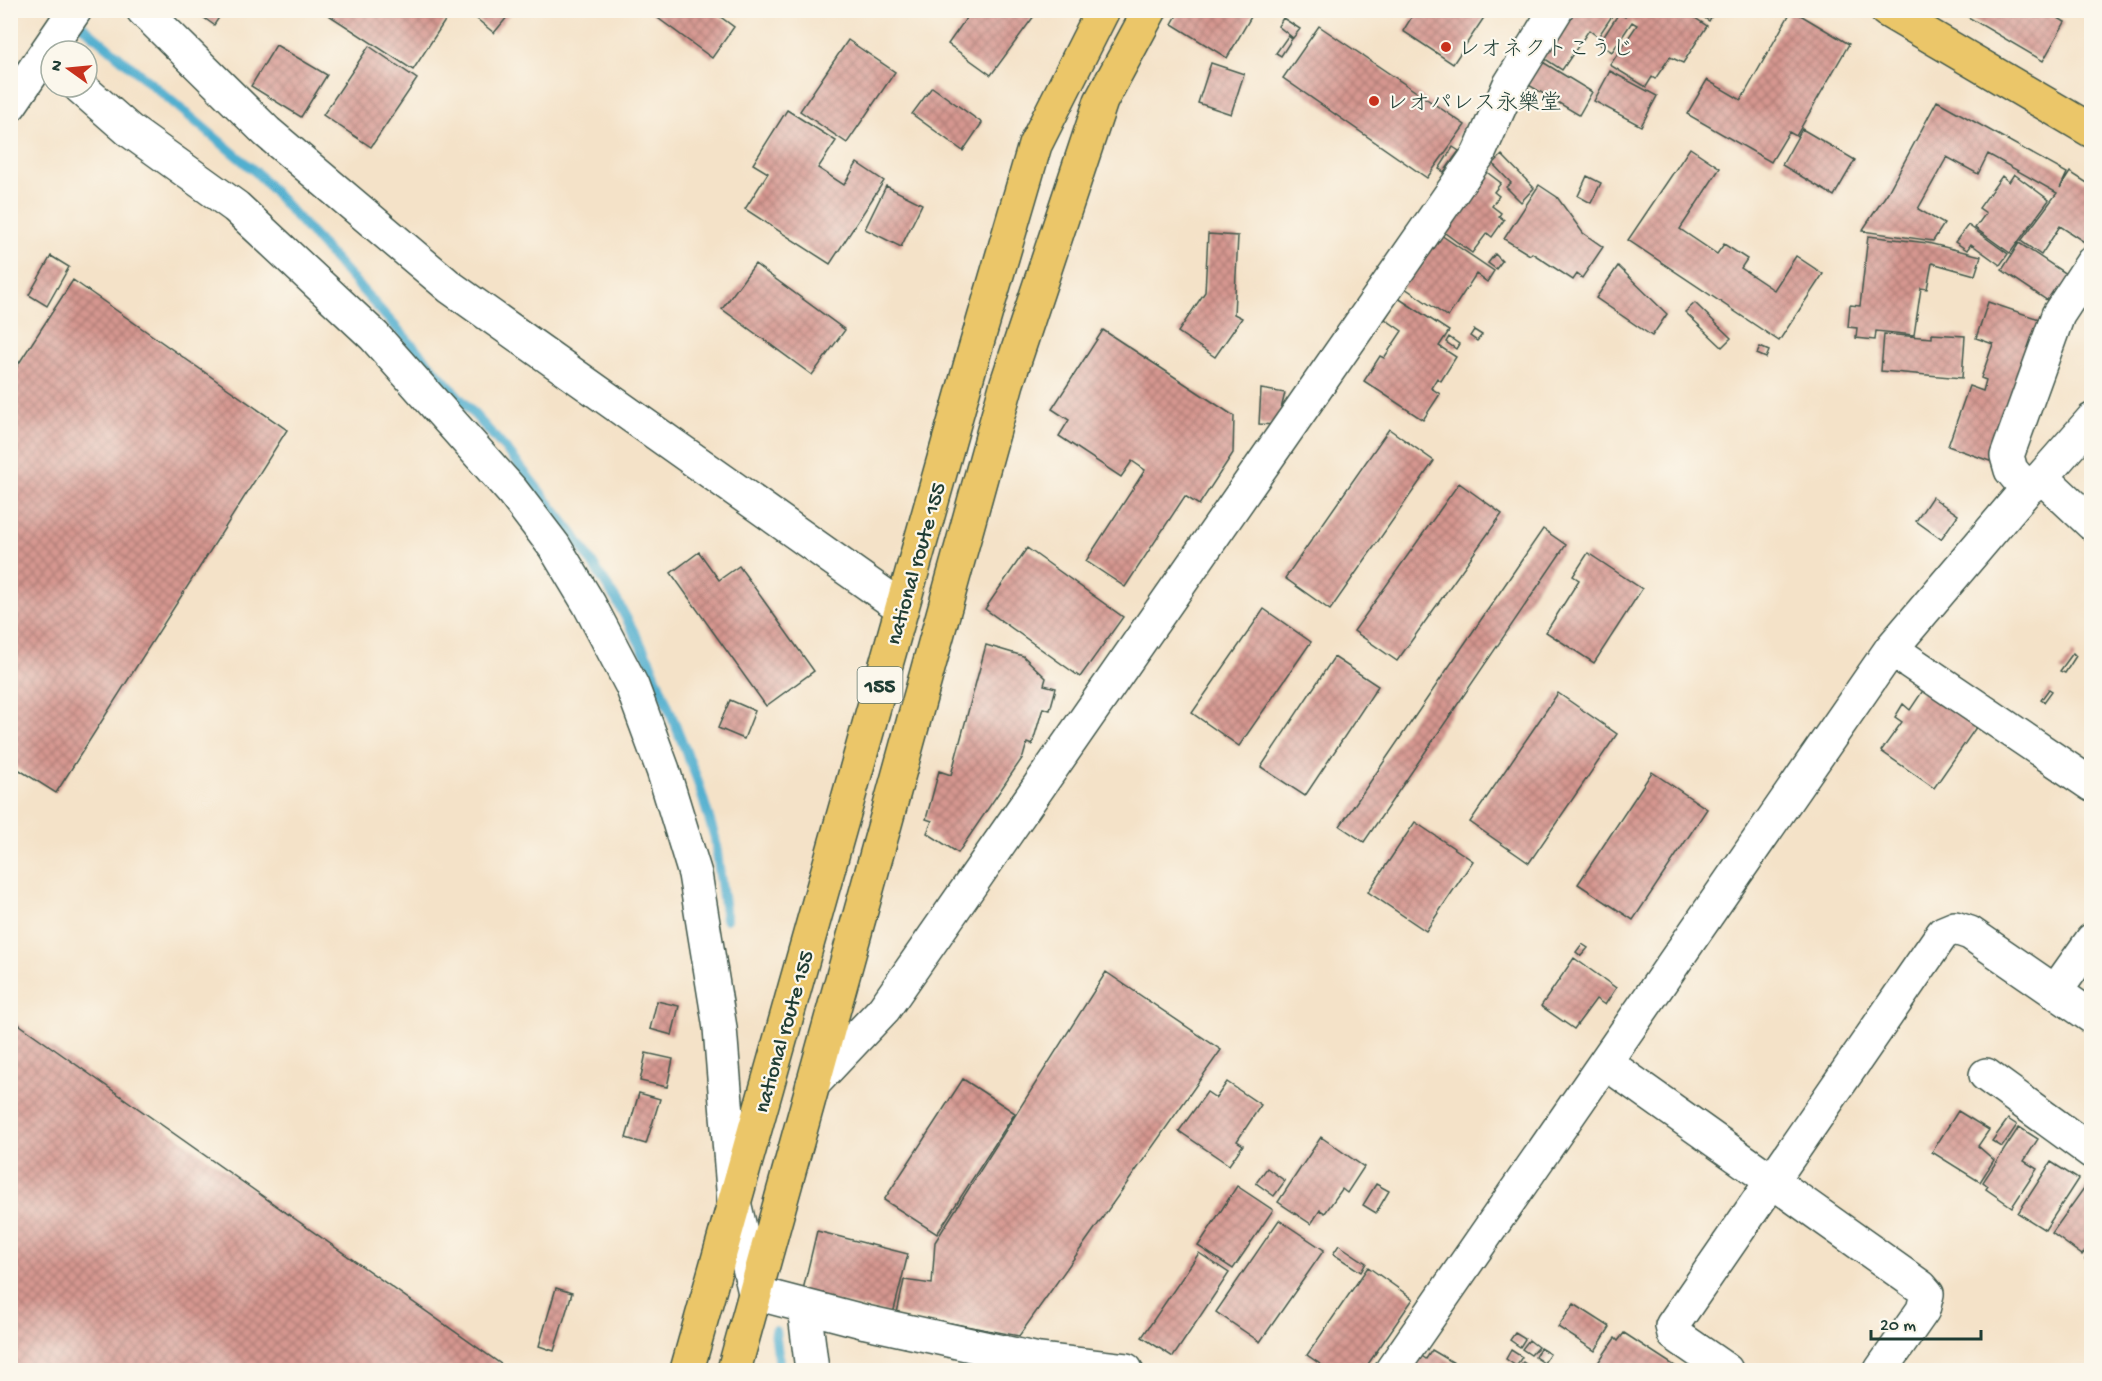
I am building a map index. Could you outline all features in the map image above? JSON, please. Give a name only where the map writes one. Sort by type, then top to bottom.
[{"type":"main road","name":"national route 155","points":[[687,1371],[901,607],[1035,145],[1103,10]]},
{"type":"main road","name":"national route 155","points":[[734,1371],[1007,383],[1101,101],[1150,10]]},
{"type":"main road","points":[[1886,10],[2091,131]]},
{"type":"street","points":[[58,39],[75,10]]},
{"type":"street","points":[[143,10],[267,132],[450,287],[901,607]]},
{"type":"street","points":[[813,1084],[884,1010],[1478,155],[1509,86],[1556,10]]},
{"type":"street","points":[[10,105],[39,67]]},
{"type":"street","points":[[94,99],[129,130],[236,207],[374,336],[512,491],[554,546],[589,604],[632,686],[663,770],[695,874],[720,1028],[734,1202],[755,1293],[1039,1360],[1126,1371]]},
{"type":"street","points":[[2091,263],[2058,315],[2007,456],[2011,470],[2035,483],[2091,524]]},
{"type":"street","points":[[1392,1371],[1892,649],[2091,420]]},
{"type":"street","points":[[1892,649],[2091,785]]},
{"type":"street","points":[[1726,1371],[1674,1334],[1672,1326],[1943,933],[1955,928],[1970,933],[2091,1017]]},
{"type":"street","points":[[2055,992],[2091,940]]},
{"type":"street","points":[[1606,1063],[1921,1287],[1927,1294],[1923,1310],[1881,1371]]},
{"type":"street","points":[[1986,1075],[2091,1152]]},
{"type":"street","points":[[804,1306],[812,1371]]},
{"type":"building","points":[[193,10],[224,10],[214,25]]},
{"type":"building","points":[[321,10],[452,10],[413,70]]},
{"type":"building","points":[[466,10],[513,10],[494,33]]},
{"type":"building","points":[[652,10],[711,10],[734,27],[712,58],[651,13]]},
{"type":"building","points":[[972,10],[1037,12],[991,75],[948,44]]},
{"type":"building","points":[[1180,10],[1255,10],[1227,58],[1172,24]]},
{"type":"building","name":"レオネクトこうじ","points":[[1416,10],[1489,10],[1453,64],[1403,31]]},
{"type":"building","points":[[1564,10],[1616,10],[1598,37],[1589,30],[1562,70],[1536,53]]},
{"type":"building","points":[[1622,10],[1683,10],[1707,26],[1683,63],[1670,57],[1655,79],[1652,77],[1646,87],[1610,65],[1637,25],[1632,22],[1612,52],[1599,44],[1619,13],[1625,17],[1627,14]]},
{"type":"building","points":[[1699,10],[1715,10],[1709,21],[1697,13]]},
{"type":"building","points":[[1792,10],[1849,44],[1796,136],[1789,132],[1771,162],[1687,114],[1707,80],[1741,100]]},
{"type":"building","points":[[1971,10],[2045,10],[2065,22],[2043,61],[1968,17]]},
{"type":"building","points":[[1283,18],[1300,29],[1293,38],[1278,26]]},
{"type":"building","name":"レオパレス永樂堂","points":[[1319,26],[1465,125],[1427,178],[1283,78]]},
{"type":"building","points":[[1288,36],[1292,39],[1281,56],[1276,53]]},
{"type":"building","points":[[848,40],[895,72],[847,143],[800,111]]},
{"type":"building","points":[[276,45],[327,75],[301,117],[251,86]]},
{"type":"building","points":[[369,46],[417,79],[371,147],[323,115]]},
{"type":"building","points":[[1536,58],[1592,92],[1579,115],[1522,81]]},
{"type":"building","points":[[1211,63],[1244,74],[1231,114],[1198,103]]},
{"type":"building","points":[[1610,71],[1657,96],[1641,126],[1594,101]]},
{"type":"building","points":[[932,87],[982,123],[963,151],[912,114]]},
{"type":"building","points":[[1937,101],[2067,173],[2060,188],[2070,172],[2092,186],[2092,247],[2060,226],[2041,255],[2021,241],[2057,193],[1988,154],[1978,174],[1947,157],[1918,209],[1944,224],[1933,241],[1862,231],[1888,192]]},
{"type":"building","points":[[787,110],[836,141],[818,168],[844,185],[857,163],[884,181],[830,264],[745,209],[768,173],[753,164]]},
{"type":"building","points":[[1802,129],[1855,160],[1834,196],[1782,165]]},
{"type":"building","points":[[1453,147],[1459,151],[1444,172],[1439,169]]},
{"type":"building","points":[[1690,148],[1720,168],[1680,229],[1717,254],[1724,244],[1747,259],[1741,268],[1774,290],[1796,256],[1823,274],[1779,341],[1628,240]]},
{"type":"building","points":[[1502,155],[1534,188],[1521,202],[1506,187],[1511,183],[1493,164]]},
{"type":"building","points":[[1484,170],[1501,183],[1494,192],[1499,196],[1492,206],[1501,213],[1499,216],[1504,220],[1492,237],[1487,233],[1472,253],[1441,230]]},
{"type":"building","points":[[2014,174],[2049,200],[2010,253],[1975,228],[1986,213],[1979,208],[2002,176],[2009,182]]},
{"type":"building","points":[[1587,176],[1601,183],[1591,203],[1578,196]]},
{"type":"building","points":[[1539,185],[1557,197],[1583,233],[1603,247],[1582,278],[1577,274],[1573,280],[1532,253],[1530,255],[1504,239]]},
{"type":"building","points":[[886,186],[922,204],[901,247],[865,229]]},
{"type":"building","points":[[1968,225],[2008,254],[2000,265],[1971,244],[1967,250],[1955,242]]},
{"type":"building","points":[[1438,233],[1494,271],[1487,282],[1476,274],[1448,317],[1402,286]]},
{"type":"building","points":[[1208,234],[1238,236],[1234,314],[1242,318],[1215,357],[1178,332],[1205,292]]},
{"type":"building","points":[[1868,236],[1928,243],[1981,256],[1975,275],[1932,263],[1927,289],[1921,288],[1914,335],[1876,331],[1875,340],[1856,338],[1857,328],[1848,327],[1850,305],[1860,306]]},
{"type":"building","points":[[2019,243],[2075,280],[2057,307],[2002,270]]},
{"type":"building","points":[[1495,254],[1502,261],[1496,269],[1488,263]]},
{"type":"building","points":[[51,256],[69,267],[47,306],[29,295]]},
{"type":"building","points":[[755,264],[845,330],[812,375],[722,309]]},
{"type":"building","points":[[1618,266],[1667,314],[1652,336],[1596,298]]},
{"type":"building","points":[[73,280],[287,430],[56,793],[10,764],[10,377]]},
{"type":"building","points":[[1398,298],[1449,331],[1439,346],[1456,357],[1441,381],[1437,378],[1431,388],[1440,394],[1423,420],[1364,381],[1380,356],[1384,358],[1402,331],[1385,319]]},
{"type":"building","points":[[1988,302],[2048,322],[1998,464],[1948,446],[1969,386],[1983,391],[1986,380],[1981,378],[1993,344],[1976,338]]},
{"type":"building","points":[[1695,303],[1731,338],[1722,347],[1685,312]]},
{"type":"building","points":[[1103,330],[1234,416],[1233,453],[1199,505],[1185,496],[1125,587],[1086,561],[1145,470],[1132,461],[1121,477],[1059,436],[1069,420],[1052,409]]},
{"type":"building","points":[[1474,330],[1482,335],[1477,341],[1470,336]]},
{"type":"building","points":[[1884,334],[1932,338],[1932,334],[1965,336],[1962,378],[1881,371]]},
{"type":"building","points":[[1449,337],[1459,344],[1456,349],[1446,342]]},
{"type":"building","points":[[1760,347],[1769,351],[1766,358],[1757,354]]},
{"type":"building","points":[[1261,389],[1285,393],[1277,425],[1259,424]]},
{"type":"building","points":[[1389,429],[1434,461],[1330,610],[1285,578]]},
{"type":"building","points":[[1459,483],[1502,514],[1397,661],[1354,631]]},
{"type":"building","points":[[1932,497],[1958,515],[1941,539],[1916,521]]},
{"type":"building","points":[[1543,529],[1566,545],[1364,842],[1340,826]]},
{"type":"building","points":[[1027,548],[1123,617],[1080,677],[985,609]]},
{"type":"building","points":[[699,552],[719,580],[739,566],[814,671],[766,706],[671,573]]},
{"type":"building","points":[[1588,553],[1642,589],[1594,663],[1546,632],[1579,580],[1573,576]]},
{"type":"building","points":[[1264,609],[1311,642],[1239,746],[1192,713]]},
{"type":"building","points":[[986,645],[1023,656],[1046,678],[1044,685],[1056,688],[1050,710],[1043,708],[1032,745],[1027,743],[1023,757],[958,853],[927,833],[932,821],[926,819],[939,771],[951,775]]},
{"type":"building","points":[[2073,653],[2076,656],[2065,673],[2060,671]]},
{"type":"building","points":[[1334,657],[1378,686],[1305,796],[1261,767]]},
{"type":"building","points":[[1924,689],[1977,726],[1934,788],[1881,751],[1902,722],[1895,717],[1903,704],[1910,710]]},
{"type":"building","points":[[2049,689],[2052,691],[2044,702],[2041,700]]},
{"type":"building","points":[[1558,693],[1617,734],[1529,863],[1470,822]]},
{"type":"building","points":[[730,700],[755,711],[744,739],[718,728]]},
{"type":"building","points":[[1652,772],[1707,809],[1633,920],[1578,884]]},
{"type":"building","points":[[1415,822],[1473,861],[1426,931],[1368,892]]},
{"type":"building","points":[[1582,944],[1588,948],[1581,956],[1576,952]]},
{"type":"building","points":[[1574,958],[1616,988],[1605,1005],[1596,999],[1574,1029],[1541,1006]]},
{"type":"building","points":[[1106,972],[1221,1050],[1019,1336],[897,1313],[904,1280],[932,1284],[935,1242]]},
{"type":"building","points":[[657,1001],[679,1006],[672,1035],[650,1029]]},
{"type":"building","points":[[10,1018],[505,1367],[503,1370],[10,1370]]},
{"type":"building","points":[[646,1053],[673,1059],[667,1087],[640,1081]]},
{"type":"building","points":[[963,1079],[1015,1113],[937,1234],[884,1200]]},
{"type":"building","points":[[1227,1082],[1261,1105],[1237,1141],[1243,1145],[1229,1165],[1179,1131],[1207,1092],[1216,1098]]},
{"type":"building","points":[[639,1093],[660,1099],[646,1144],[626,1138]]},
{"type":"building","points":[[1958,1111],[1989,1130],[1978,1146],[1994,1160],[1980,1182],[1932,1152]]},
{"type":"building","points":[[2008,1119],[2017,1125],[2002,1147],[1992,1141]]},
{"type":"building","points":[[2019,1127],[2038,1139],[2024,1161],[2037,1169],[2012,1207],[1986,1189],[1988,1186],[1983,1182]]},
{"type":"building","points":[[1321,1137],[1364,1167],[1347,1193],[1342,1189],[1325,1213],[1320,1210],[1311,1224],[1278,1202]]},
{"type":"building","points":[[2051,1162],[2078,1179],[2045,1230],[2018,1213]]},
{"type":"building","points":[[1267,1168],[1285,1181],[1274,1196],[1256,1183]]},
{"type":"building","points":[[2089,1181],[2092,1183],[2092,1242],[2082,1255],[2052,1233]]},
{"type":"building","points":[[1376,1184],[1389,1191],[1376,1213],[1363,1205]]},
{"type":"building","points":[[1237,1186],[1273,1210],[1233,1269],[1198,1246]]},
{"type":"building","points":[[1279,1220],[1324,1250],[1260,1342],[1216,1312]]},
{"type":"building","points":[[817,1231],[908,1254],[893,1314],[802,1294]]},
{"type":"building","points":[[1339,1245],[1366,1263],[1361,1272],[1333,1254]]},
{"type":"building","points":[[2092,1250],[2092,1264],[2085,1259]]},
{"type":"building","points":[[1199,1253],[1229,1273],[1173,1357],[1142,1337]]},
{"type":"building","points":[[1368,1267],[1413,1299],[1364,1370],[1329,1370],[1307,1355]]},
{"type":"building","points":[[556,1288],[572,1293],[554,1351],[539,1346]]},
{"type":"building","points":[[1574,1304],[1610,1327],[1595,1351],[1558,1327]]},
{"type":"building","points":[[1515,1333],[1525,1339],[1520,1347],[1510,1340]]},
{"type":"building","points":[[1624,1333],[1681,1370],[1593,1370],[1615,1338],[1618,1341]]},
{"type":"building","points":[[1529,1340],[1538,1347],[1531,1355],[1522,1349]]},
{"type":"building","points":[[1540,1348],[1550,1354],[1544,1363],[1535,1357]]},
{"type":"building","points":[[1432,1350],[1466,1370],[1410,1370],[1419,1354],[1426,1359]]},
{"type":"building","points":[[1511,1350],[1522,1357],[1516,1366],[1506,1359]]},
{"type":"building","points":[[1523,1362],[1533,1369],[1518,1368]]},
{"type":"waterway","points":[[73,18],[257,173],[510,454],[573,534],[617,601],[650,662],[697,779],[715,838],[726,919]]},
{"type":"waterway","points":[[775,1331],[780,1370]]},
{"type":"place","name":"レオネクトこうじ","points":[[1446,47]]},
{"type":"place","name":"レオパレス永樂堂","points":[[1374,101]]}]
